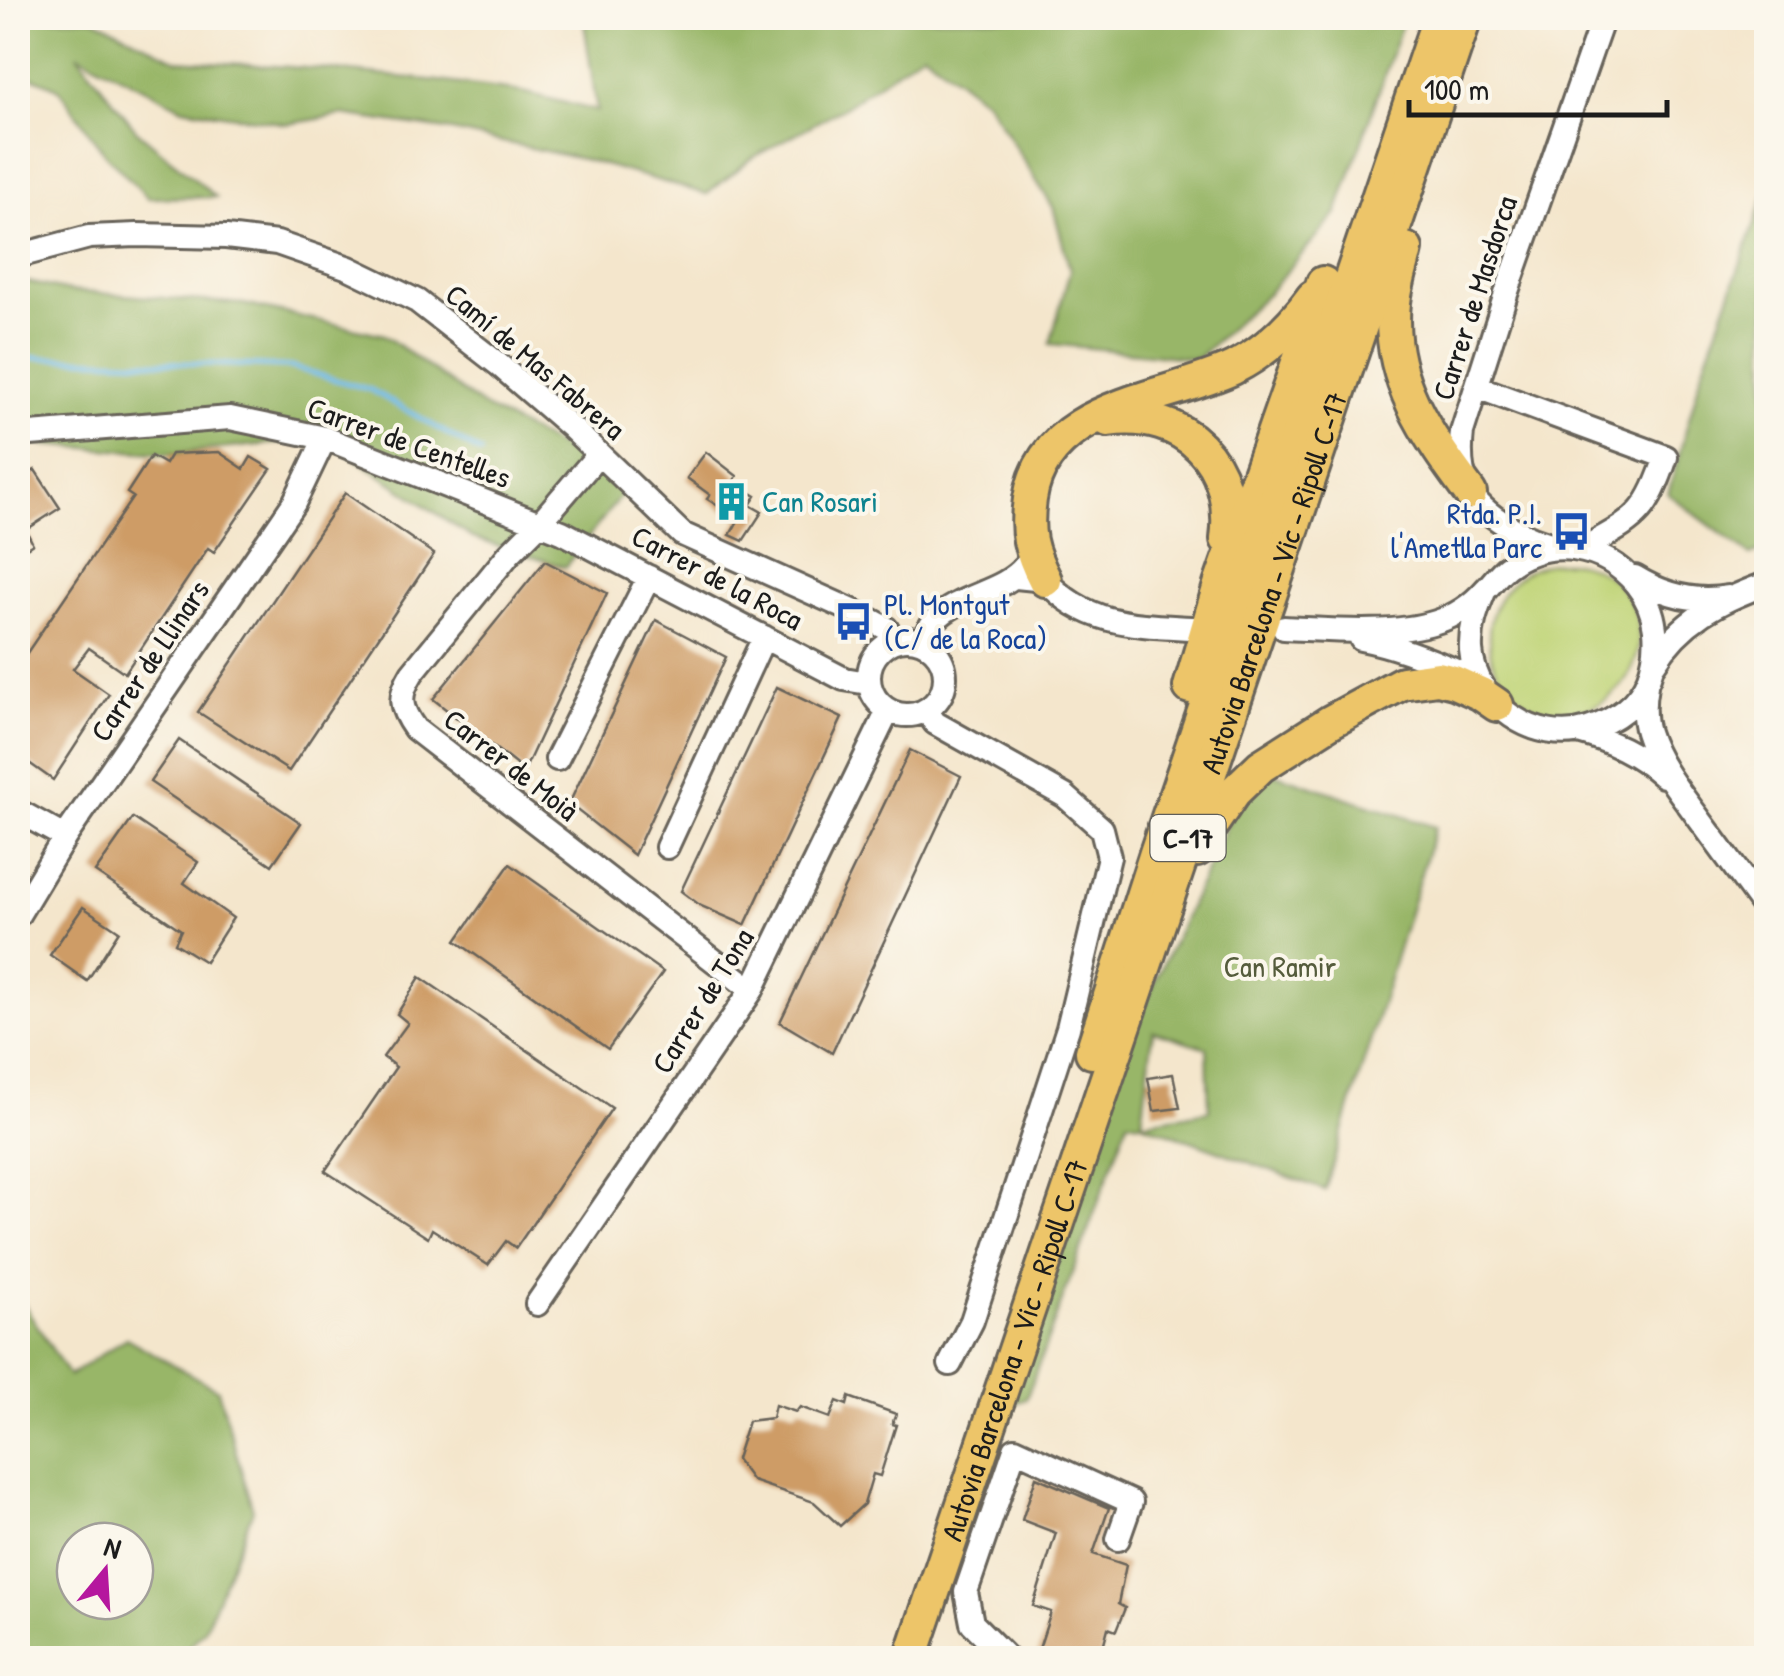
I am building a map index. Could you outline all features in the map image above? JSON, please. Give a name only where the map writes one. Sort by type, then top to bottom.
[{"type":"highway","name":"Autovia Barcelona - Vic - Ripoll C-17","points":[[888,1658],[1439,18]]},
{"type":"highway","name":"Autovia Barcelona - Vic - Ripoll C-17","points":[[910,1658],[1466,18]]},
{"type":"highway","points":[[1466,18],[1398,282],[1393,328],[1404,390],[1429,436],[1470,492]]},
{"type":"highway","points":[[1031,571],[1027,523],[1031,490],[1056,443],[1078,426],[1237,366],[1278,336],[1322,283],[1354,224],[1417,82]]},
{"type":"highway","points":[[1112,992],[1130,894],[1220,585],[1307,337],[1322,283]]},
{"type":"highway","points":[[1078,426],[1114,419],[1152,420],[1169,426],[1204,449],[1215,465],[1228,500],[1220,585]]},
{"type":"highway","points":[[1154,939],[1204,836],[1234,792],[1261,766],[1402,682],[1438,678],[1491,697]]},
{"type":"highway","points":[[922,1626],[949,1588],[968,1532],[986,1519],[978,1501],[999,1425],[996,1401]]},
{"type":"street","name":"Carrer de Masdorca","points":[[1470,492],[1460,448],[1462,432],[1603,18]]},
{"type":"street","name":"Camí de Mas Fabrera","points":[[18,256],[105,236],[226,236],[277,242],[349,268],[416,301],[498,364],[572,428],[682,534],[864,616],[886,628],[894,640]]},
{"type":"street","points":[[1477,387],[1666,457],[1644,509],[1616,530],[1573,549],[1534,552],[1506,568],[1456,614],[1395,630],[1294,628],[1388,644],[1446,666],[1520,723],[1548,732],[1578,732],[1606,723],[1630,706],[1662,651],[1684,627],[1736,595]]},
{"type":"street","name":"Carrer de Centelles","points":[[18,434],[230,418],[324,438],[539,524]]},
{"type":"street","name":"Carrer de Llinars","points":[[18,915],[66,836],[294,503],[324,438]]},
{"type":"street","name":"Carrer de Moià","points":[[598,455],[412,673],[401,700],[404,714],[415,729],[752,990]]},
{"type":"street","points":[[1470,492],[1509,527],[1538,541],[1597,554],[1662,592],[1712,600],[1766,584]]},
{"type":"street","name":"Carrer de la Roca","points":[[539,524],[649,576],[844,679],[868,683]]},
{"type":"street","points":[[1624,570],[1645,595],[1656,625],[1656,654],[1643,701],[1648,734],[1678,790],[1766,910]]},
{"type":"street","points":[[922,641],[934,620],[964,599],[1031,571],[1057,594],[1108,620],[1129,625],[1193,628]]},
{"type":"street","points":[[557,759],[649,576]]},
{"type":"street","points":[[1484,592],[1472,621],[1471,653],[1480,681],[1491,697]]},
{"type":"street","points":[[667,846],[764,637]]},
{"type":"street","points":[[894,640],[922,641],[942,660],[946,680],[939,698],[926,710],[910,715],[888,711],[874,698],[868,683],[870,664],[882,647],[894,640]]},
{"type":"street","points":[[926,710],[935,723],[1065,796],[1102,829],[1108,856],[1068,1028],[972,1320],[950,1364]]},
{"type":"street","name":"Carrer de Tona","points":[[537,1304],[752,990],[888,711]]},
{"type":"street","points":[[1578,732],[1621,746],[1640,757],[1678,790]]},
{"type":"street","points":[[18,811],[66,836]]},
{"type":"street","points":[[1007,1658],[972,1622],[966,1592],[986,1519],[1015,1449],[1131,1502],[1118,1540]]},
{"type":"green space","points":[[18,18],[93,18],[177,60],[439,81],[523,92],[597,111],[581,18],[1404,18],[1337,213],[1270,291],[1197,359],[1050,344],[1070,270],[1053,207],[987,102],[923,52],[843,108],[752,158],[707,194],[586,160],[447,130],[342,115],[288,124],[183,108],[77,54],[136,130],[216,197],[148,198],[105,154],[58,88],[18,71]]},
{"type":"green space","points":[[1766,192],[1766,549],[1750,555],[1668,494],[1702,372]]},
{"type":"green space","points":[[18,280],[69,291],[244,304],[384,335],[482,406],[630,484],[565,567],[473,538],[325,438],[171,454],[18,443]]},
{"type":"green space","points":[[1564,562],[1593,568],[1617,584],[1633,608],[1639,637],[1633,666],[1617,690],[1593,706],[1564,712],[1535,706],[1511,690],[1495,666],[1489,637],[1495,608],[1511,584],[1535,568]]},
{"type":"green space","name":"Can Ramir","points":[[1273,773],[1435,827],[1325,1190],[1128,1121],[1026,1399],[1008,1405],[1135,1025],[1235,808]],"holes":[[[1153,1031],[1207,1048],[1209,1111],[1142,1122]]]},
{"type":"green space","points":[[18,1295],[69,1376],[126,1338],[218,1390],[253,1510],[204,1631],[178,1658],[18,1658]]},
{"type":"building","points":[[219,452],[244,469],[251,457],[271,469],[214,552],[208,548],[125,673],[89,648],[73,669],[109,694],[53,780],[18,755],[18,666],[133,497],[127,493],[151,456],[165,464],[171,454]]},
{"type":"building","name":"Can Rosari","points":[[706,452],[737,476],[733,482],[756,496],[750,505],[762,512],[743,541],[730,535],[739,519],[707,499],[710,495],[687,478]]},
{"type":"building","points":[[35,470],[60,508],[26,530],[33,544],[18,553],[18,480]]},
{"type":"building","points":[[345,493],[434,554],[289,771],[198,712]]},
{"type":"building","points":[[545,561],[607,593],[524,771],[433,699]]},
{"type":"building","points":[[656,620],[726,657],[634,855],[569,804]]},
{"type":"building","points":[[777,687],[842,718],[745,925],[701,906],[681,891]]},
{"type":"building","points":[[179,740],[301,823],[272,865],[150,782]]},
{"type":"building","points":[[910,750],[961,776],[832,1053],[780,1022]]},
{"type":"building","points":[[133,818],[198,862],[184,883],[233,918],[205,962],[175,943],[181,930],[95,872]]},
{"type":"building","points":[[510,864],[663,972],[608,1049],[456,941]]},
{"type":"building","points":[[83,907],[119,931],[87,981],[50,955]]},
{"type":"building","points":[[420,977],[612,1108],[516,1248],[506,1241],[488,1265],[432,1229],[428,1238],[325,1171],[396,1067],[383,1057],[408,1023],[397,1014]]},
{"type":"building","points":[[1173,1074],[1180,1108],[1154,1111],[1148,1078]]},
{"type":"building","points":[[849,1397],[896,1414],[892,1424],[896,1425],[880,1476],[873,1474],[864,1504],[840,1526],[814,1502],[752,1481],[736,1459],[748,1421],[772,1418],[775,1405],[796,1412],[800,1407],[830,1418],[837,1401],[847,1405]]},
{"type":"building","points":[[1036,1477],[1109,1508],[1093,1554],[1126,1565],[1118,1604],[1125,1608],[1116,1631],[1108,1628],[1100,1658],[1036,1658],[1051,1612],[1033,1606],[1056,1533],[1022,1520]]},
{"type":"waterway","points":[[18,357],[291,367],[371,390],[481,453]]},
{"type":"place","name":"Can Rosari","points":[[732,502]]},
{"type":"place","name":"Rtda. P.I. l'Ametlla Parc","points":[[1572,531]]},
{"type":"place","name":"Pl. Montgut (C/ de la Roca)","points":[[854,622]]}]
